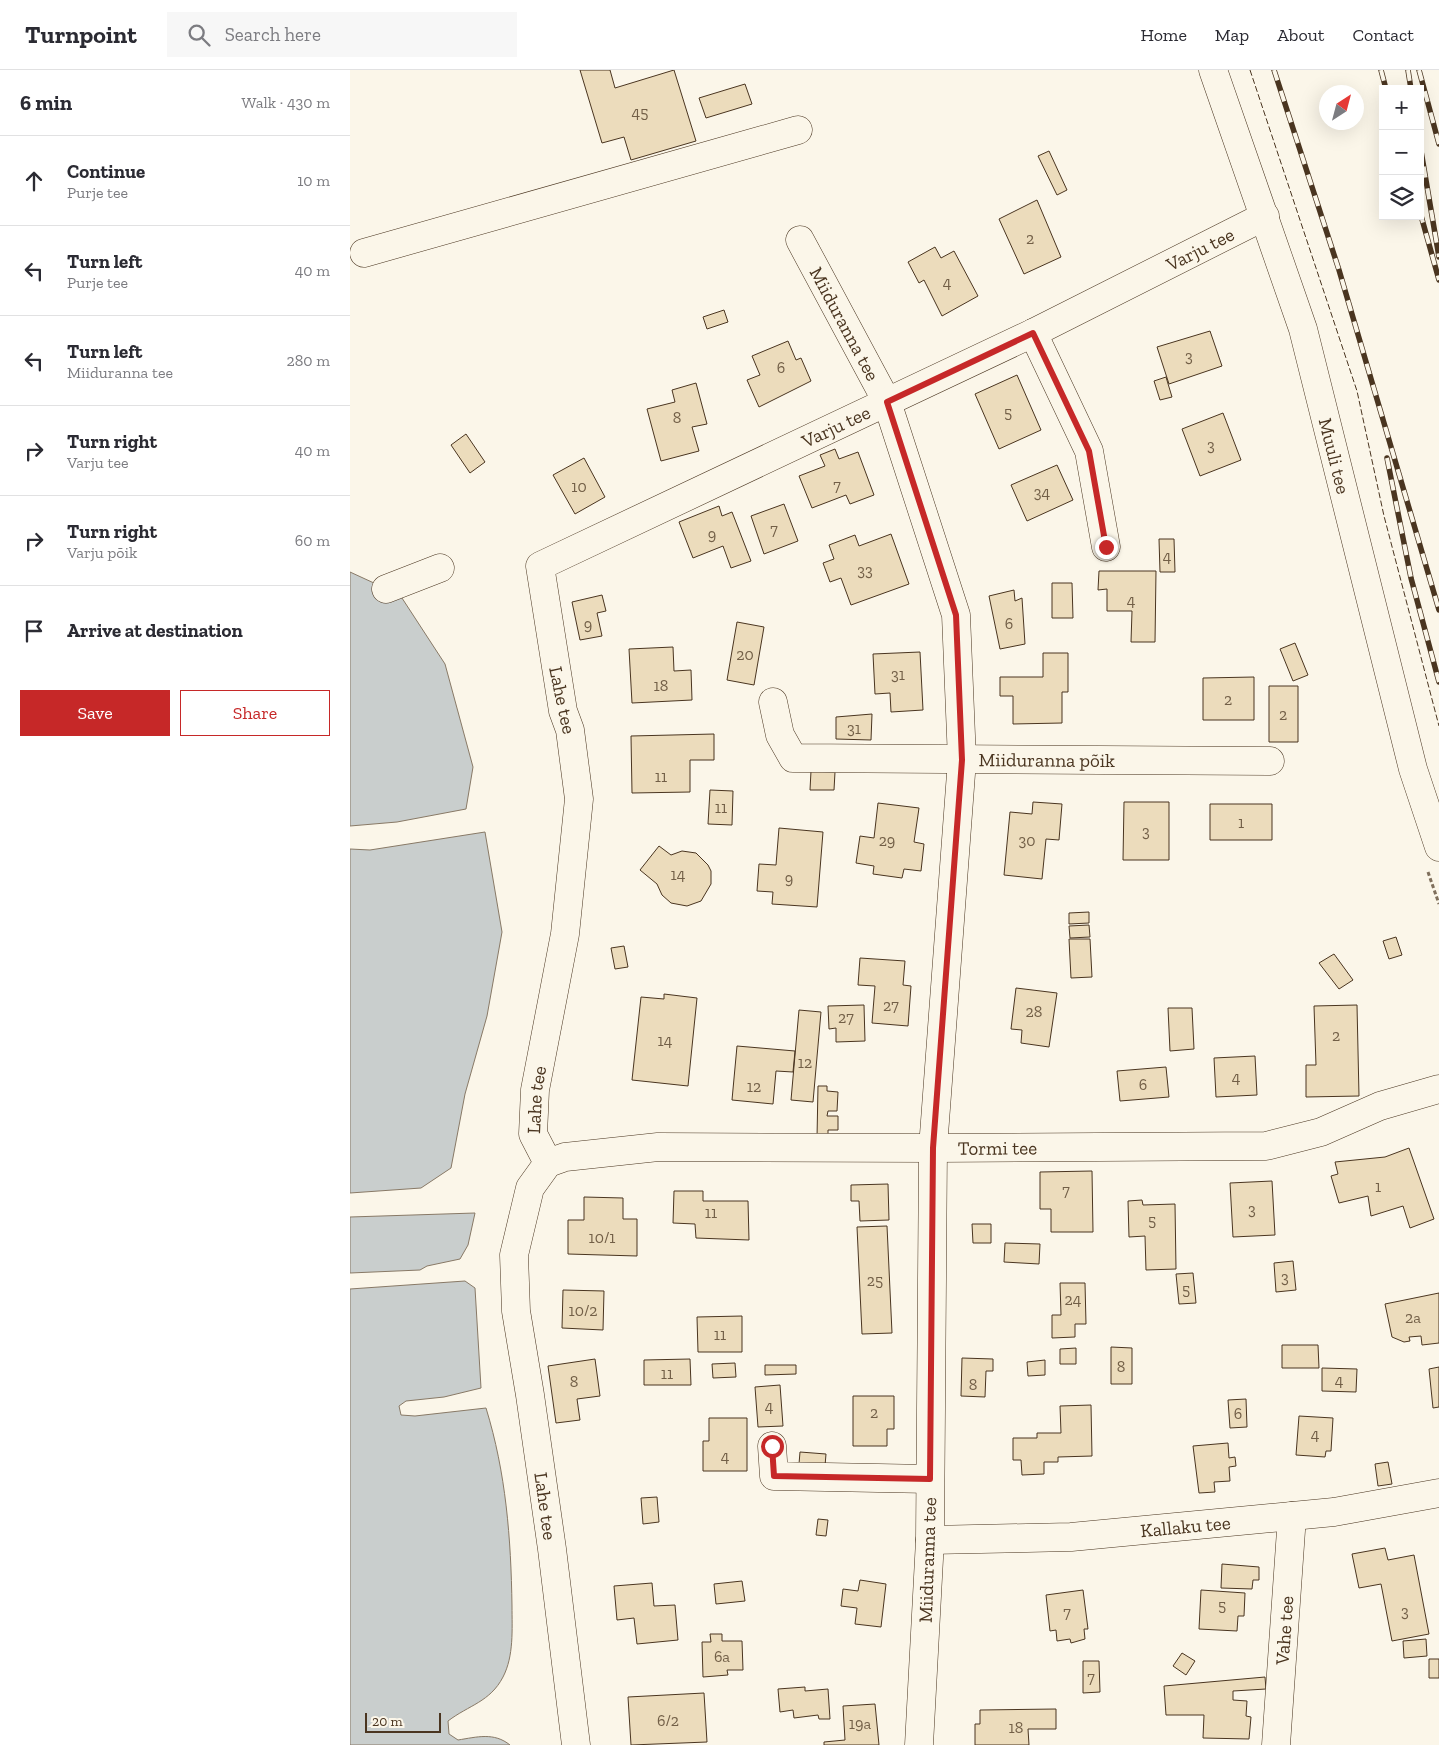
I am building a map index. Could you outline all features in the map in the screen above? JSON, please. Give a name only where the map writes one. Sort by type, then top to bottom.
[{"type":"street","name":"Muuli tee","points":[[1213,70],[1303,329],[1413,769],[1439,847]]},
{"type":"street","points":[[364,253],[798,130]]},
{"type":"street","name":"Varju tee","points":[[540,566],[1033,333],[1265,216]]},
{"type":"street","name":"Miiduranna tee","points":[[800,240],[887,402],[956,615],[962,760],[933,1148],[930,1540],[920,1745]]},
{"type":"street","points":[[1033,333],[1089,451],[1106,547]]},
{"type":"street","name":"Lahe tee","points":[[540,566],[563,711],[570,730],[579,799],[565,934],[535,1090],[533,1134],[548,1163],[530,1188],[514,1255],[516,1302],[552,1549],[576,1745]]},
{"type":"street","points":[[386,589],[440,568]]},
{"type":"street","name":"Miiduranna põik","points":[[773,702],[780,735],[793,758],[1270,761]]},
{"type":"street","name":"Tormi tee","points":[[548,1163],[566,1157],[658,1147],[1266,1146],[1320,1132],[1380,1106],[1439,1089]]},
{"type":"street","points":[[772,1446],[774,1476],[930,1479]]},
{"type":"street","name":"Kallaku tee","points":[[930,1540],[1072,1537],[1334,1512],[1439,1493]]},
{"type":"street","name":"Vahe tee","points":[[1276,1745],[1292,1516]]},
{"type":"shaded area","points":[[350,572],[400,595],[445,664],[473,767],[466,809],[397,822],[350,826]]},
{"type":"shaded area","points":[[485,832],[502,932],[487,1016],[465,1094],[451,1168],[421,1188],[350,1193],[350,849],[370,850]]},
{"type":"shaded area","points":[[475,1213],[468,1245],[460,1259],[427,1266],[420,1270],[350,1273],[350,1217]]},
{"type":"shaded area","points":[[465,1281],[475,1288],[481,1388],[444,1397],[406,1401],[399,1406],[401,1415],[415,1416],[486,1408],[503,1481],[509,1531],[511,1651],[507,1669],[492,1692],[448,1721],[449,1734],[458,1740],[485,1736],[498,1738],[510,1745],[350,1745],[350,1289]]},
{"type":"building","points":[[580,70],[610,70],[615,88],[674,70],[696,141],[631,160],[624,137],[602,143]]},
{"type":"building","points":[[745,84],[752,104],[706,118],[699,98]]},
{"type":"building","points":[[1049,151],[1067,190],[1057,195],[1038,156]]},
{"type":"building","points":[[1037,200],[1061,257],[1024,274],[999,219]]},
{"type":"building","points":[[935,247],[941,258],[954,251],[978,296],[942,316],[924,280],[919,283],[908,262]]},
{"type":"building","points":[[724,310],[728,322],[707,329],[703,317]]},
{"type":"building","points":[[1210,331],[1222,366],[1169,384],[1157,347]]},
{"type":"building","points":[[788,341],[796,360],[801,358],[811,381],[759,407],[747,380],[760,375],[752,356]]},
{"type":"building","points":[[1017,375],[1041,430],[999,449],[975,394]]},
{"type":"building","points":[[1166,377],[1172,397],[1160,400],[1154,381]]},
{"type":"building","points":[[696,383],[707,424],[692,427],[699,451],[661,461],[647,409],[675,402],[672,390]]},
{"type":"building","points":[[1223,413],[1241,460],[1200,476],[1182,429]]},
{"type":"building","points":[[466,434],[485,462],[470,473],[451,445]]},
{"type":"building","points":[[835,449],[839,459],[858,452],[874,495],[850,504],[846,495],[812,508],[799,476],[825,466],[820,455]]},
{"type":"building","points":[[584,458],[605,497],[575,514],[553,475]]},
{"type":"building","points":[[1057,465],[1073,500],[1027,521],[1011,485]]},
{"type":"building","points":[[784,504],[798,541],[764,554],[751,516]]},
{"type":"building","points":[[719,506],[722,516],[732,512],[751,561],[731,568],[723,546],[693,558],[679,522]]},
{"type":"building","points":[[891,534],[909,584],[851,605],[841,578],[830,582],[823,563],[834,559],[829,545],[855,535],[859,546]]},
{"type":"building","points":[[1159,539],[1174,539],[1175,572],[1160,572]]},
{"type":"building","points":[[1099,571],[1156,571],[1155,642],[1131,642],[1132,611],[1107,611],[1107,589],[1098,590]]},
{"type":"building","points":[[1052,583],[1072,583],[1073,618],[1052,618]]},
{"type":"building","points":[[1014,590],[1015,601],[1022,598],[1025,644],[1000,649],[989,596]]},
{"type":"building","points":[[602,595],[606,611],[597,613],[602,636],[580,640],[572,602]]},
{"type":"building","points":[[737,622],[764,627],[754,685],[727,680]]},
{"type":"building","points":[[1295,643],[1308,675],[1293,681],[1280,649]]},
{"type":"building","points":[[673,647],[674,671],[691,670],[692,700],[632,703],[629,649]]},
{"type":"building","points":[[920,652],[923,710],[891,712],[890,693],[875,694],[873,654]]},
{"type":"building","points":[[1043,653],[1068,653],[1068,692],[1062,692],[1062,723],[1013,724],[1013,696],[1000,696],[1000,677],[1043,677]]},
{"type":"building","points":[[1254,677],[1254,720],[1203,720],[1203,678]]},
{"type":"building","points":[[1269,686],[1298,686],[1298,742],[1269,742]]},
{"type":"building","points":[[872,714],[871,740],[836,739],[836,717]]},
{"type":"building","points":[[714,734],[714,760],[690,760],[690,792],[632,793],[631,736]]},
{"type":"building","points":[[811,771],[835,772],[834,790],[810,790]]},
{"type":"building","points":[[710,790],[733,791],[732,825],[708,824]]},
{"type":"building","points":[[1033,802],[1062,804],[1059,840],[1046,839],[1042,879],[1004,875],[1010,812],[1032,814]]},
{"type":"building","points":[[1124,802],[1169,802],[1169,860],[1123,860]]},
{"type":"building","points":[[878,803],[919,808],[914,842],[924,844],[921,871],[904,869],[902,878],[873,874],[874,866],[856,863],[860,836],[874,838]]},
{"type":"building","points":[[1210,804],[1272,804],[1272,840],[1210,840]]},
{"type":"building","points":[[779,828],[823,832],[817,907],[772,904],[773,892],[757,891],[759,864],[776,865]]},
{"type":"building","points":[[659,846],[671,855],[682,851],[696,853],[708,865],[711,871],[711,884],[701,901],[687,906],[671,903],[662,895],[657,884],[640,870]]},
{"type":"building","points":[[1089,912],[1089,923],[1069,924],[1069,913]]},
{"type":"building","points":[[1089,925],[1090,937],[1070,938],[1069,926]]},
{"type":"building","points":[[1396,937],[1402,955],[1389,959],[1383,941]]},
{"type":"building","points":[[1069,939],[1090,939],[1092,977],[1071,978]]},
{"type":"building","points":[[624,946],[628,967],[615,969],[611,948]]},
{"type":"building","points":[[1334,954],[1353,980],[1339,989],[1319,963]]},
{"type":"building","points":[[860,958],[905,961],[903,985],[911,986],[908,1026],[872,1023],[875,986],[858,985]]},
{"type":"building","points":[[1016,988],[1057,993],[1049,1047],[1021,1043],[1022,1030],[1011,1029]]},
{"type":"building","points":[[664,994],[697,998],[688,1086],[632,1080],[641,997],[664,999]]},
{"type":"building","points":[[864,1005],[865,1041],[836,1042],[836,1028],[829,1029],[828,1006]]},
{"type":"building","points":[[1357,1005],[1359,1096],[1306,1097],[1306,1065],[1316,1065],[1314,1006]]},
{"type":"building","points":[[1168,1008],[1192,1008],[1194,1049],[1170,1051]]},
{"type":"building","points":[[799,1010],[821,1012],[813,1102],[791,1100]]},
{"type":"building","points":[[737,1046],[795,1051],[793,1072],[776,1071],[773,1104],[732,1100]]},
{"type":"building","points":[[1255,1056],[1257,1095],[1216,1097],[1214,1058]]},
{"type":"building","points":[[1166,1067],[1169,1097],[1120,1101],[1117,1071]]},
{"type":"building","points":[[818,1086],[827,1086],[827,1091],[838,1092],[837,1111],[828,1111],[827,1116],[838,1116],[838,1130],[828,1130],[828,1139],[817,1138]]},
{"type":"building","points":[[1409,1148],[1434,1219],[1410,1228],[1403,1206],[1371,1216],[1368,1196],[1339,1203],[1331,1176],[1338,1174],[1335,1162],[1385,1157]]},
{"type":"building","points":[[1092,1171],[1093,1232],[1051,1232],[1051,1209],[1040,1209],[1040,1172]]},
{"type":"building","points":[[1272,1181],[1275,1235],[1233,1237],[1230,1183]]},
{"type":"building","points":[[888,1184],[889,1220],[860,1221],[859,1201],[851,1201],[851,1185]]},
{"type":"building","points":[[674,1191],[703,1191],[703,1201],[748,1201],[749,1240],[696,1238],[695,1224],[673,1223]]},
{"type":"building","points":[[584,1197],[623,1198],[623,1219],[637,1219],[637,1256],[568,1254],[568,1220],[584,1220]]},
{"type":"building","points":[[1142,1200],[1143,1205],[1175,1204],[1176,1269],[1146,1270],[1145,1236],[1129,1237],[1128,1201]]},
{"type":"building","points":[[972,1224],[991,1224],[991,1243],[973,1243]]},
{"type":"building","points":[[887,1226],[892,1333],[862,1334],[857,1227]]},
{"type":"building","points":[[1005,1243],[1040,1244],[1039,1264],[1004,1262]]},
{"type":"building","points":[[1293,1261],[1296,1290],[1276,1292],[1274,1263]]},
{"type":"building","points":[[1193,1273],[1196,1303],[1179,1304],[1176,1274]]},
{"type":"building","points":[[1060,1283],[1085,1283],[1086,1324],[1075,1324],[1075,1337],[1052,1338],[1052,1315],[1061,1315]]},
{"type":"building","points":[[563,1290],[604,1291],[603,1330],[562,1328]]},
{"type":"building","points":[[1439,1293],[1439,1343],[1422,1345],[1421,1336],[1409,1337],[1410,1341],[1404,1342],[1392,1337],[1385,1304]]},
{"type":"building","points":[[742,1316],[742,1352],[698,1352],[697,1317]]},
{"type":"building","points":[[1282,1345],[1318,1345],[1319,1368],[1282,1368]]},
{"type":"building","points":[[1111,1347],[1132,1348],[1132,1384],[1111,1384]]},
{"type":"building","points":[[1076,1348],[1076,1364],[1060,1364],[1060,1349]]},
{"type":"building","points":[[962,1358],[993,1359],[993,1371],[986,1371],[985,1397],[961,1396]]},
{"type":"building","points":[[595,1359],[600,1396],[577,1399],[580,1420],[556,1423],[548,1366]]},
{"type":"building","points":[[690,1359],[691,1385],[644,1385],[644,1360]]},
{"type":"building","points":[[1045,1360],[1045,1375],[1028,1376],[1027,1362]]},
{"type":"building","points":[[735,1363],[736,1377],[713,1378],[712,1364]]},
{"type":"building","points":[[765,1365],[796,1365],[796,1374],[765,1375]]},
{"type":"building","points":[[1439,1367],[1439,1407],[1433,1408],[1429,1369]]},
{"type":"building","points":[[1322,1368],[1357,1369],[1356,1392],[1322,1391]]},
{"type":"building","points":[[780,1385],[783,1426],[758,1427],[755,1387]]},
{"type":"building","points":[[853,1396],[894,1396],[894,1429],[887,1429],[887,1446],[853,1446]]},
{"type":"building","points":[[1246,1399],[1247,1427],[1230,1428],[1228,1400]]},
{"type":"building","points":[[1091,1405],[1092,1456],[1058,1457],[1058,1462],[1044,1462],[1044,1474],[1022,1475],[1021,1460],[1013,1460],[1013,1438],[1037,1438],[1037,1433],[1061,1433],[1060,1406]]},
{"type":"building","points":[[1299,1416],[1333,1418],[1331,1451],[1326,1451],[1325,1457],[1296,1455]]},
{"type":"building","points":[[709,1418],[747,1418],[747,1471],[703,1471],[703,1441],[709,1441]]},
{"type":"building","points":[[1228,1443],[1229,1458],[1235,1457],[1236,1466],[1229,1467],[1230,1481],[1214,1482],[1215,1492],[1199,1493],[1193,1446]]},
{"type":"building","points":[[800,1452],[826,1454],[825,1466],[799,1464]]},
{"type":"building","points":[[1388,1462],[1392,1484],[1378,1486],[1375,1464]]},
{"type":"building","points":[[657,1497],[659,1522],[643,1524],[641,1498]]},
{"type":"building","points":[[818,1519],[828,1520],[826,1536],[816,1535]]},
{"type":"building","points":[[1385,1548],[1388,1560],[1414,1555],[1429,1634],[1392,1641],[1381,1584],[1359,1588],[1352,1554]]},
{"type":"building","points":[[1222,1564],[1259,1567],[1259,1580],[1253,1580],[1252,1589],[1221,1588]]},
{"type":"building","points":[[860,1580],[886,1584],[881,1627],[855,1624],[857,1608],[841,1606],[843,1589],[858,1591]]},
{"type":"building","points":[[742,1581],[745,1601],[716,1604],[714,1584]]},
{"type":"building","points":[[652,1583],[654,1606],[675,1605],[678,1640],[637,1644],[634,1618],[617,1620],[614,1586]]},
{"type":"building","points":[[1083,1590],[1088,1629],[1084,1629],[1085,1639],[1071,1643],[1070,1639],[1057,1641],[1056,1630],[1050,1631],[1046,1595]]},
{"type":"building","points":[[1201,1590],[1245,1593],[1244,1616],[1238,1616],[1237,1631],[1199,1629]]},
{"type":"building","points":[[710,1634],[722,1634],[722,1641],[742,1641],[743,1670],[727,1670],[728,1675],[703,1677],[702,1642],[711,1642]]},
{"type":"building","points":[[1426,1639],[1427,1656],[1404,1658],[1403,1641]]},
{"type":"building","points":[[1182,1653],[1195,1661],[1186,1675],[1173,1666]]},
{"type":"building","points":[[1429,1659],[1439,1659],[1439,1678],[1429,1678]]},
{"type":"building","points":[[1083,1661],[1099,1661],[1100,1692],[1083,1693]]},
{"type":"building","points":[[1265,1677],[1266,1689],[1233,1691],[1233,1700],[1247,1701],[1246,1716],[1251,1717],[1249,1739],[1203,1738],[1204,1715],[1166,1715],[1164,1686]]},
{"type":"building","points":[[805,1687],[805,1691],[828,1689],[830,1719],[819,1719],[818,1715],[794,1718],[793,1710],[780,1712],[778,1689]]},
{"type":"building","points":[[704,1693],[707,1742],[631,1745],[628,1697]]},
{"type":"building","points":[[875,1704],[879,1745],[824,1745],[824,1742],[845,1740],[843,1706]]},
{"type":"building","points":[[1056,1709],[1056,1729],[1028,1729],[1029,1745],[975,1745],[975,1724],[980,1724],[980,1710]]},
{"type":"railway","points":[[1274,70],[1339,270],[1439,610]]},
{"type":"railway","points":[[1381,70],[1385,85]]},
{"type":"railway","points":[[1408,70],[1410,85]]},
{"type":"railway","points":[[1419,70],[1439,144]]},
{"type":"railway","points":[[1424,169],[1439,257]]},
{"type":"railway","points":[[1422,220],[1439,280]]},
{"type":"railway","points":[[1387,458],[1411,578],[1439,682]]},
{"type":"fence","points":[[1250,70],[1357,391],[1384,516],[1439,726]]},
{"type":"route","points":[[772,1446],[774,1476],[930,1479],[933,1148],[962,760],[956,615],[887,402],[1033,333],[1089,451],[1106,547]]}]
